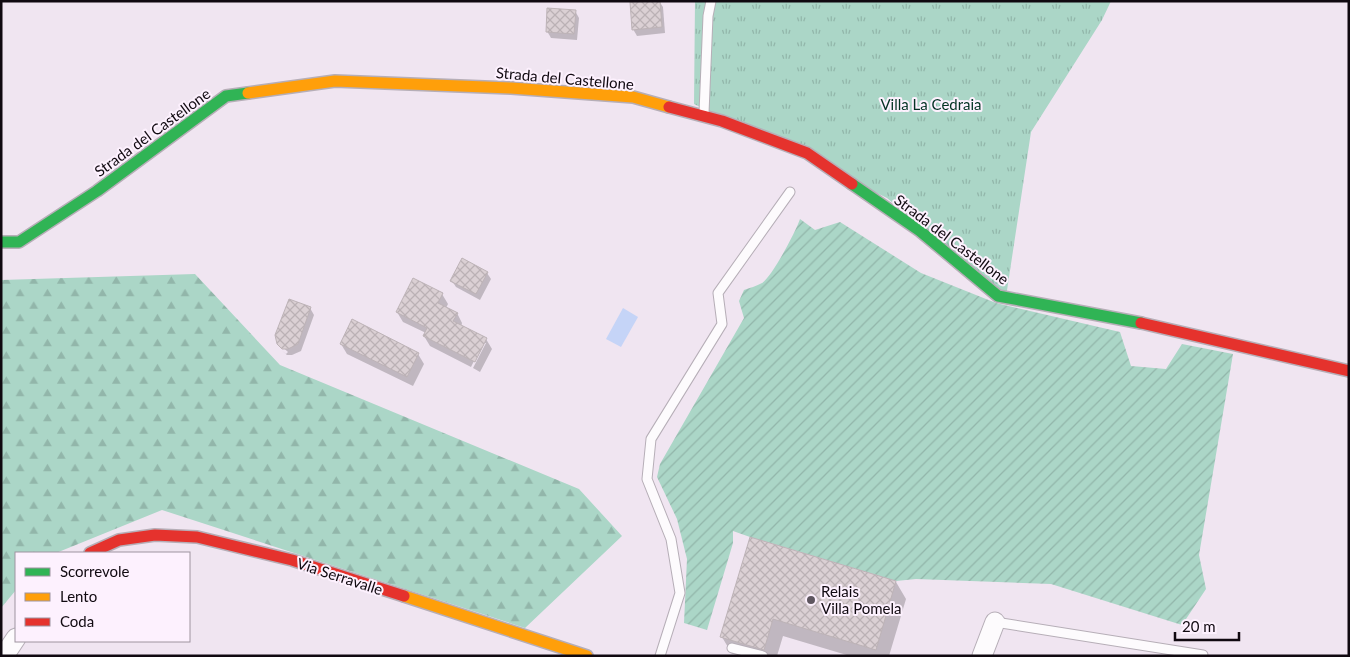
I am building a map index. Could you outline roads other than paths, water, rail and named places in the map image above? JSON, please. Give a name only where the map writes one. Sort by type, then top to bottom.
[{"type":"street","name":"Strada del Castellone","points":[[1,242],[19,242],[27,237],[97,191],[226,96],[335,81],[511,88],[633,97],[722,121],[807,153],[920,231],[998,296],[1139,324],[1349,371]]},
{"type":"street","name":"Via Serravalle","points":[[92,552],[119,540],[155,535],[196,538],[292,560],[587,656]]},
{"type":"street","points":[[982,656],[995,622]]},
{"type":"street","points":[[4,656],[15,640]]},
{"type":"lane","points":[[704,116],[708,16],[711,1]]},
{"type":"lane","points":[[660,656],[680,592],[671,539],[647,479],[651,439],[722,324],[718,294],[790,192]]},
{"type":"lane","points":[[995,622],[1203,655]]},
{"type":"lane","points":[[732,648],[763,656]]},
{"type":"water","points":[[623,308],[638,317],[621,347],[606,339]]},
{"type":"place","name":"Relais Villa Pomela","points":[[811,600]]},
{"type":"park label","name":"Villa La Cedraia","points":[[931,104]]}]
